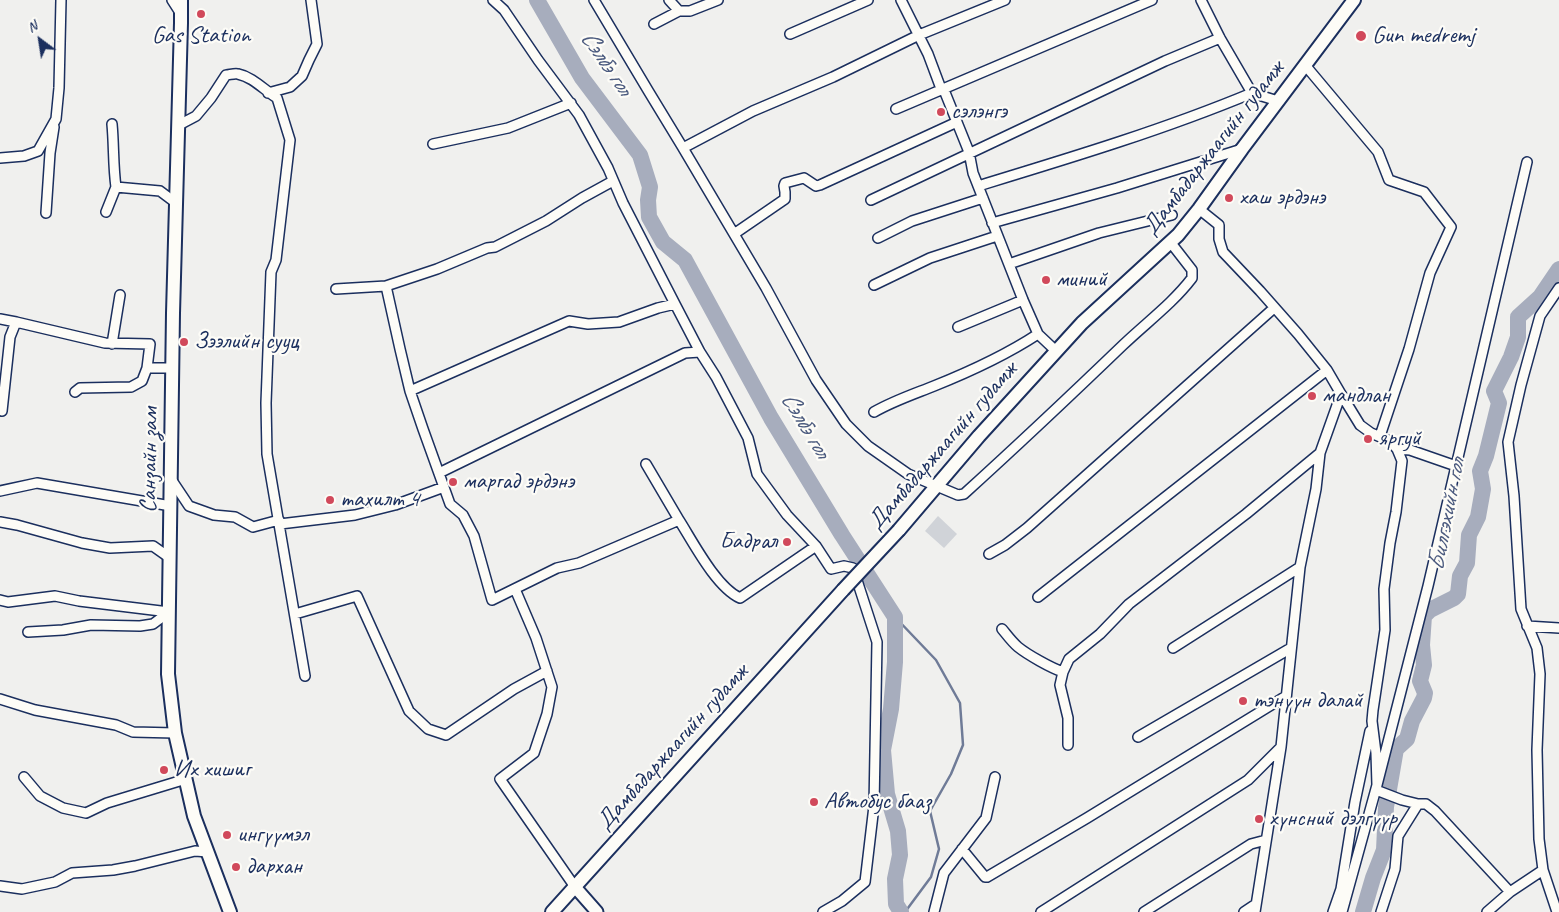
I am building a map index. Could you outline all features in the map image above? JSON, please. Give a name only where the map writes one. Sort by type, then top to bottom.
[{"type":"main road","name":"Санзайн зам","points":[[181,0],[172,368],[168,674],[175,733],[194,816],[230,912]]},
{"type":"main road","name":"Дамбадаржаагийн гудамж","points":[[552,912],[899,530],[979,436],[1056,351],[1082,323],[1170,243],[1199,210],[1242,149],[1354,0]]},
{"type":"street","points":[[46,213],[50,153],[59,88],[61,0]]},
{"type":"street","points":[[172,0],[181,14]]},
{"type":"street","points":[[268,93],[290,87],[302,76],[317,44],[311,0]]},
{"type":"street","points":[[493,0],[504,10],[545,70],[571,103],[592,136],[675,304],[748,438],[757,474],[787,514],[816,546],[831,569],[844,566],[853,568],[877,642],[874,806],[865,882],[842,901],[823,912]]},
{"type":"street","points":[[594,0],[616,39],[655,99],[734,234],[816,380],[846,424],[868,446],[908,474],[936,486],[958,495],[964,494],[1183,291],[1192,278],[1192,270],[1170,243]]},
{"type":"street","points":[[669,0],[679,11]]},
{"type":"street","points":[[654,24],[679,11],[690,11],[718,0]]},
{"type":"street","points":[[790,34],[868,0]]},
{"type":"street","points":[[902,0],[928,54],[940,86],[944,90],[957,122],[969,152],[973,173],[1022,300],[1038,334],[1056,351]]},
{"type":"street","points":[[683,148],[753,111],[833,77],[919,35],[1005,0]]},
{"type":"street","points":[[896,109],[1152,0]]},
{"type":"street","points":[[1201,0],[1220,38],[1252,93]]},
{"type":"street","points":[[871,200],[969,152],[1165,61],[1220,38]]},
{"type":"street","points":[[1305,65],[1378,152],[1389,180],[1424,192],[1451,227],[1430,273],[1409,349],[1380,436]]},
{"type":"street","points":[[178,125],[196,116],[226,75],[237,73],[259,84],[268,93],[277,98],[290,140],[276,260],[271,272],[266,403],[267,454],[305,676]]},
{"type":"street","points":[[978,186],[1126,140],[1222,106],[1252,93],[1278,101]]},
{"type":"street","points":[[433,144],[508,128],[571,103]]},
{"type":"street","points":[[0,158],[24,156],[38,151],[56,119]]},
{"type":"street","points":[[734,234],[785,199],[785,183],[798,178],[804,178],[816,186],[820,185],[957,122]]},
{"type":"street","points":[[106,212],[116,187],[113,167],[114,145],[112,124]]},
{"type":"street","points":[[992,223],[1117,188],[1242,149]]},
{"type":"street","points":[[1342,912],[1378,789],[1428,586],[1527,162]]},
{"type":"street","points":[[336,289],[386,286],[437,269],[487,248],[495,247],[546,221],[613,181]]},
{"type":"street","points":[[116,187],[160,191],[176,203]]},
{"type":"street","points":[[878,238],[912,221],[983,198]]},
{"type":"street","points":[[1199,210],[1219,225],[1219,239],[1223,252],[1260,291],[1327,370],[1360,425],[1371,433],[1390,441],[1397,449],[1402,462],[1384,589],[1385,630],[1372,721],[1355,802],[1341,890],[1333,912]]},
{"type":"street","points":[[1009,264],[1099,232],[1172,215]]},
{"type":"street","points":[[874,285],[930,258],[997,236]]},
{"type":"street","points":[[386,286],[395,333],[410,391],[450,504],[463,515],[474,536],[492,600],[557,568],[579,563],[679,520]]},
{"type":"street","points":[[1557,912],[1544,870],[1539,839],[1537,750],[1540,674],[1537,648],[1521,609],[1514,496],[1508,442],[1540,316],[1559,288]]},
{"type":"street","points":[[112,344],[120,295]]},
{"type":"street","points":[[958,328],[1022,300]]},
{"type":"street","points":[[410,391],[569,321],[588,324],[619,322],[675,304]]},
{"type":"street","points":[[989,554],[1005,545],[1027,528],[1274,308]]},
{"type":"street","points":[[0,318],[105,343],[150,344],[142,381],[132,387],[80,388],[75,392]]},
{"type":"street","points":[[2,411],[10,337],[16,322]]},
{"type":"street","points":[[874,412],[988,361],[1038,334]]},
{"type":"street","points":[[439,473],[685,353],[700,352]]},
{"type":"street","points":[[146,368],[172,368]]},
{"type":"street","points":[[1038,597],[1327,370]]},
{"type":"street","points":[[1244,912],[1255,908],[1281,747],[1300,567],[1316,489],[1320,453],[1341,394]]},
{"type":"street","points":[[1397,449],[1410,450],[1456,466]]},
{"type":"street","points":[[1068,745],[1068,718],[1060,685],[1069,659],[1100,634],[1129,604],[1246,514],[1320,453]]},
{"type":"street","points":[[646,464],[710,569],[732,594],[740,598],[816,546]]},
{"type":"street","points":[[171,479],[189,506],[214,515],[234,517],[253,527],[279,522],[355,514],[395,505],[444,487]]},
{"type":"street","points":[[0,491],[36,483],[171,506]]},
{"type":"street","points":[[0,522],[82,543],[110,548],[153,546],[170,558]]},
{"type":"street","points":[[1173,648],[1300,567]]},
{"type":"street","points":[[515,589],[536,638],[552,687],[547,714],[534,753],[500,779],[575,887],[597,912]]},
{"type":"street","points":[[0,600],[8,602],[56,596],[79,601],[169,612]]},
{"type":"street","points":[[295,614],[357,596],[409,711],[428,729],[446,735],[514,690],[547,671]]},
{"type":"street","points":[[28,632],[63,630],[91,625],[140,626],[152,624],[169,612]]},
{"type":"street","points":[[1528,626],[1559,628]]},
{"type":"street","points":[[1002,629],[1018,647],[1049,667],[1063,672]]},
{"type":"street","points":[[1138,736],[1291,648]]},
{"type":"street","points":[[962,849],[987,877],[1286,696]]},
{"type":"street","points":[[0,699],[35,710],[116,725],[132,732],[175,733]]},
{"type":"street","points":[[1372,721],[1378,789]]},
{"type":"street","points":[[1041,912],[1248,780],[1281,747]]},
{"type":"street","points":[[24,777],[40,796],[63,808],[86,813],[107,803],[186,779]]},
{"type":"street","points":[[934,912],[944,873],[986,818],[995,777]]},
{"type":"street","points":[[1378,789],[1402,800],[1426,804],[1435,811],[1510,892]]},
{"type":"street","points":[[1381,912],[1394,869],[1398,836],[1418,804]]},
{"type":"street","points":[[1144,912],[1251,844],[1266,840]]},
{"type":"street","points":[[0,886],[22,889],[55,882],[72,873],[113,870],[195,851],[208,852]]},
{"type":"street","points":[[1487,912],[1510,892],[1544,870]]},
{"type":"shaded area","points":[[938,516],[957,534],[944,548],[925,531]]},
{"type":"waterway","name":"Сэлбэ гол","points":[[537,0],[582,78],[640,155],[650,187],[648,200],[649,217],[663,242],[685,260],[771,418],[842,535],[895,617],[895,662],[891,709],[883,750],[887,794],[898,831],[900,855],[895,879],[896,904],[901,912]]},
{"type":"waterway","name":"Билгэхийн гол","points":[[1363,912],[1384,850],[1386,807],[1396,749],[1407,739],[1412,721],[1424,698],[1425,693],[1420,681],[1424,665],[1422,645],[1424,616],[1430,610],[1458,594],[1460,576],[1467,563],[1469,535],[1478,517],[1483,489],[1480,471],[1486,456],[1499,403],[1494,391],[1511,357],[1518,337],[1518,317],[1540,297],[1559,269]]},
{"type":"waterway","points":[[895,617],[936,660],[960,703],[963,745],[951,774],[930,811],[939,849],[931,877],[905,912]]},
{"type":"place","name":"Gas Station","points":[[201,14]]},
{"type":"place","name":"Gun medremj","points":[[1361,36]]},
{"type":"place","name":"сэлэнгэ","points":[[941,112]]},
{"type":"place","name":"хаш эрдэнэ","points":[[1229,198]]},
{"type":"place","name":"миний","points":[[1046,280]]},
{"type":"place","name":"Зээлийн сууц","points":[[184,342]]},
{"type":"place","name":"мандлан","points":[[1312,396]]},
{"type":"place","name":"яргуй","points":[[1368,439]]},
{"type":"place","name":"маргад эрдэнэ","points":[[453,482]]},
{"type":"place","name":"тахилт 4","points":[[330,500]]},
{"type":"place","name":"Бадрал","points":[[787,542]]},
{"type":"place","name":"тэнүүн далай","points":[[1243,701]]},
{"type":"place","name":"Их хишиг","points":[[164,770]]},
{"type":"place","name":"Автобус бааз","points":[[814,802]]},
{"type":"place","name":"хүнсний дэлгүүр","points":[[1259,819]]},
{"type":"place","name":"ингүүмэл","points":[[227,835]]},
{"type":"place","name":"дархан","points":[[236,867]]}]
